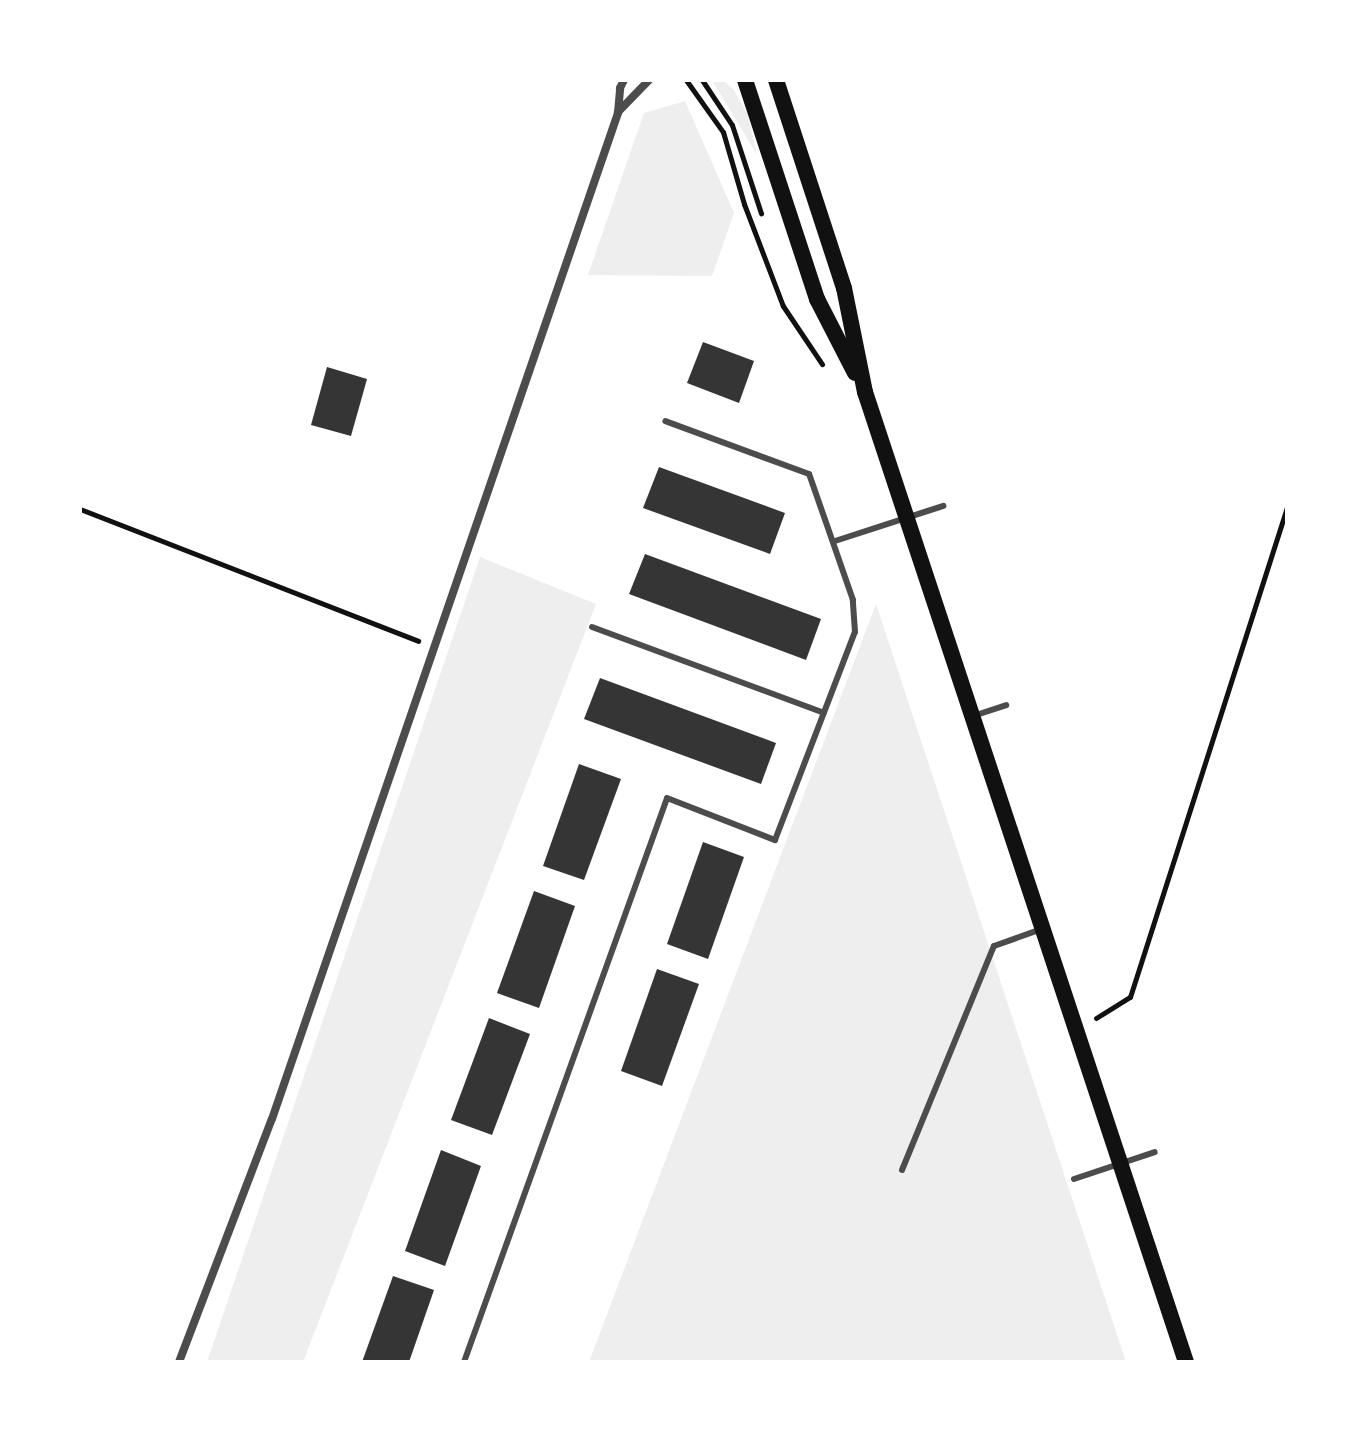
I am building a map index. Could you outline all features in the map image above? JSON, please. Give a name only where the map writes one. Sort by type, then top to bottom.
[{"type":"main road","points":[[745,80],[817,299],[865,392]]},
{"type":"main road","points":[[776,80],[844,288],[865,392],[1186,1362]]},
{"type":"street","points":[[179,1362],[272,1119],[618,113],[620,88],[624,80]]},
{"type":"street","points":[[618,113],[649,80]]},
{"type":"lane","points":[[464,1362],[667,798],[775,840],[850,647],[856,620],[835,541],[813,480],[804,470],[665,421]]},
{"type":"lane","points":[[835,541],[943,506]]},
{"type":"lane","points":[[592,627],[824,713]]},
{"type":"lane","points":[[973,716],[1006,705]]},
{"type":"lane","points":[[902,1170],[994,946],[1043,928]]},
{"type":"lane","points":[[1074,1179],[1155,1152]]},
{"type":"path","points":[[686,80],[694,96],[723,132],[744,204],[787,316],[827,371]]},
{"type":"path","points":[[702,80],[732,125],[765,225]]},
{"type":"path","points":[[791,303],[798,318]]},
{"type":"path","points":[[1076,1030],[1130,997],[1287,507]]},
{"type":"path","points":[[80,509],[434,647]]},
{"type":"shaded area","points":[[712,80],[723,80],[734,90],[747,113],[757,155]]},
{"type":"shaded area","points":[[685,101],[734,213],[712,276],[588,275],[644,113]]},
{"type":"shaded area","points":[[480,557],[596,604],[303,1362],[207,1362]]},
{"type":"shaded area","points":[[876,604],[1126,1362],[589,1362]]},
{"type":"building","points":[[703,342],[754,361],[739,403],[687,383]]},
{"type":"building","points":[[327,367],[367,379],[351,436],[311,425]]},
{"type":"building","points":[[659,467],[785,513],[770,554],[643,508]]},
{"type":"building","points":[[645,554],[821,619],[806,660],[629,594]]},
{"type":"building","points":[[600,678],[776,743],[761,784],[584,719]]},
{"type":"building","points":[[579,764],[621,779],[584,880],[543,866]]},
{"type":"building","points":[[703,842],[744,857],[708,959],[667,944]]},
{"type":"building","points":[[534,891],[575,906],[539,1008],[497,993]]},
{"type":"building","points":[[657,969],[699,984],[662,1086],[621,1071]]},
{"type":"building","points":[[489,1018],[530,1034],[492,1135],[451,1120]]},
{"type":"building","points":[[441,1150],[481,1166],[445,1266],[405,1251]]},
{"type":"building","points":[[393,1276],[434,1290],[409,1362],[362,1362]]}]
